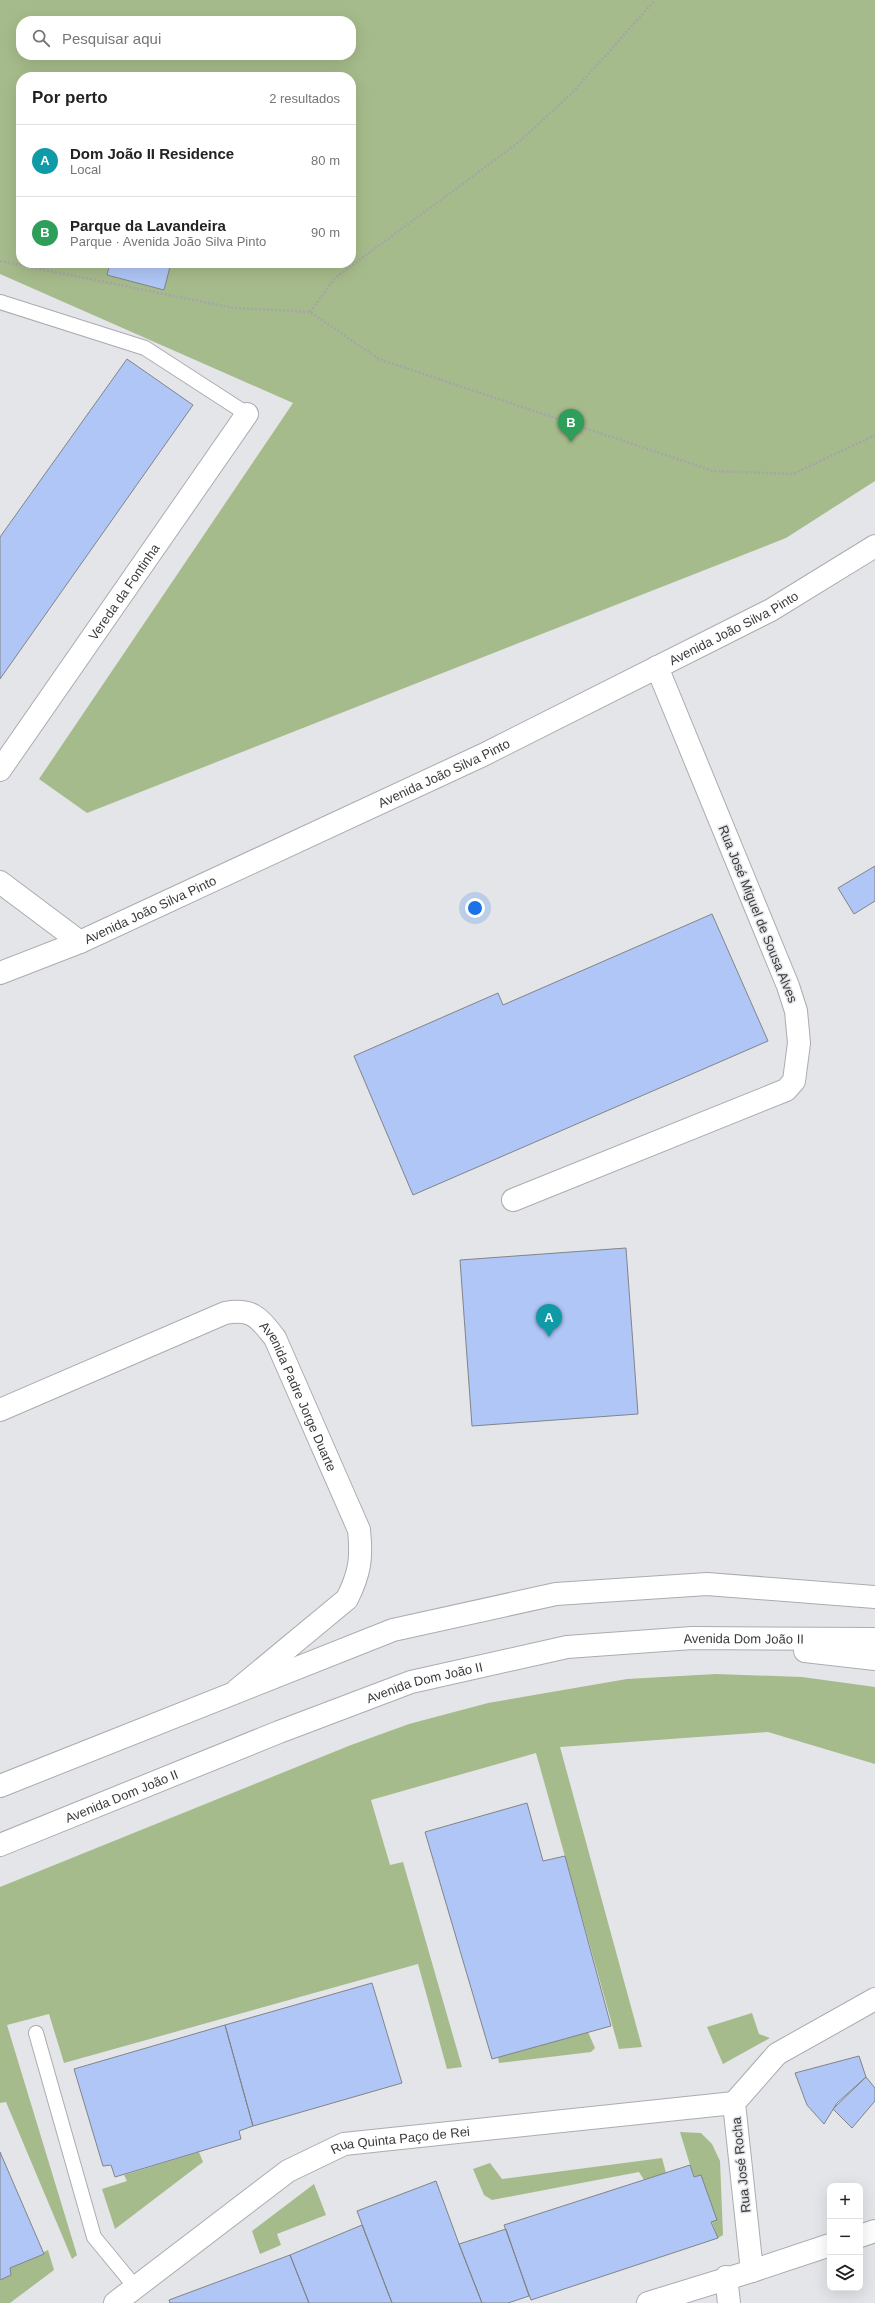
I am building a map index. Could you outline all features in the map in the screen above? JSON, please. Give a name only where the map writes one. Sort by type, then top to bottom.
[{"type":"street","name":"Vereda da Fontinha","points":[[0,770],[246,414]]},
{"type":"street","name":"Avenida João Silva Pinto","points":[[0,973],[80,942],[483,755],[771,610],[875,546]]},
{"type":"street","name":"Rua José Miguel de Sousa Alves","points":[[513,1200],[786,1090],[794,1082],[799,1043],[796,1011],[790,992],[657,667]]},
{"type":"street","points":[[0,882],[80,942]]},
{"type":"street","name":"Avenida Padre Jorge Duarte","points":[[0,1410],[225,1313],[240,1310],[257,1316],[275,1338],[359,1530],[361,1555],[356,1579],[346,1599],[326,1618],[232,1694]]},
{"type":"street","points":[[0,1786],[393,1630],[556,1594],[707,1584],[875,1597]]},
{"type":"street","points":[[692,1638],[875,1659]]},
{"type":"street","name":"Avenida Dom João II","points":[[0,1845],[272,1735],[411,1682],[567,1647],[692,1638],[875,1639]]},
{"type":"street","name":"Rua José Rocha","points":[[752,2271],[734,2103],[777,2054],[875,1999]]},
{"type":"street","name":"Rua Quinta Paço de Rei","points":[[115,2303],[288,2171],[344,2144],[734,2103]]},
{"type":"street","points":[[863,2235],[875,2231]]},
{"type":"street","points":[[648,2303],[827,2246]]},
{"type":"street","points":[[726,2277],[729,2303]]},
{"type":"lane","points":[[0,302],[145,348],[246,414]]},
{"type":"lane","points":[[36,2033],[94,2237],[136,2288]]},
{"type":"path","points":[[356,262],[519,142],[572,93],[655,0]]},
{"type":"path","points":[[0,261],[16,264]]},
{"type":"path","points":[[37,268],[234,308],[310,312],[379,359],[713,471],[793,474],[875,435]]},
{"type":"path","points":[[310,312],[335,278],[349,268]]},
{"type":"green space","points":[[0,0],[875,0],[875,481],[786,538],[87,813],[39,779],[293,403],[0,274]]},
{"type":"green space","points":[[716,1674],[802,1677],[875,1687],[875,1764],[768,1732],[560,1747],[642,2047],[619,2049],[536,1753],[371,1800],[390,1865],[403,1862],[462,2067],[447,2069],[418,1964],[64,2063],[49,2014],[7,2025],[77,2255],[72,2259],[6,2102],[0,2103],[0,1887],[351,1745],[409,1724],[488,1703],[627,1679]]},
{"type":"green space","points":[[752,2013],[759,2034],[770,2038],[723,2064],[707,2027]]},
{"type":"green space","points":[[588,2032],[595,2048],[591,2052],[499,2063],[498,2057]]},
{"type":"green space","points":[[680,2132],[701,2133],[712,2144],[720,2161],[723,2235],[718,2238],[690,2165]]},
{"type":"green space","points":[[199,2152],[203,2162],[115,2229],[102,2189],[127,2181],[124,2175]]},
{"type":"green space","points":[[662,2158],[666,2173],[644,2180],[639,2172],[492,2200],[484,2195],[473,2169],[490,2163],[502,2179]]},
{"type":"green space","points":[[314,2184],[326,2215],[277,2234],[281,2245],[260,2254],[252,2231]]},
{"type":"green space","points":[[48,2250],[54,2270],[10,2303],[0,2303],[0,2280],[11,2275],[10,2268]]},
{"type":"building","points":[[109,268],[170,268],[164,290],[107,275]]},
{"type":"building","points":[[127,359],[193,405],[0,679],[0,537]]},
{"type":"building","points":[[875,866],[875,901],[854,914],[838,888]]},
{"type":"building","points":[[712,914],[768,1041],[413,1195],[354,1056],[498,993],[503,1005]]},
{"type":"building","points":[[626,1248],[638,1414],[472,1426],[460,1260]]},
{"type":"building","points":[[527,1803],[543,1861],[565,1856],[611,2026],[492,2059],[425,1832]]},
{"type":"building","points":[[372,1983],[402,2083],[253,2126],[225,2025]]},
{"type":"building","points":[[225,2025],[253,2126],[239,2131],[241,2139],[115,2177],[111,2165],[103,2166],[74,2069]]},
{"type":"building","points":[[859,2056],[866,2077],[837,2103],[824,2124],[807,2105],[795,2073]]},
{"type":"building","points":[[866,2077],[875,2088],[875,2101],[852,2128],[833,2109]]},
{"type":"building","points":[[0,2152],[44,2254],[10,2268],[11,2275],[0,2280]]},
{"type":"building","points":[[690,2165],[694,2177],[701,2175],[717,2220],[711,2222],[718,2238],[531,2300],[504,2225]]},
{"type":"building","points":[[436,2181],[482,2303],[392,2303],[357,2211]]},
{"type":"building","points":[[362,2225],[392,2303],[309,2303],[290,2255]]},
{"type":"building","points":[[506,2229],[529,2296],[508,2303],[482,2303],[459,2244]]},
{"type":"building","points":[[290,2255],[309,2303],[170,2303],[169,2300]]},
{"type":"place","name":"Parque da Lavandeira","points":[[571,442]]},
{"type":"place","name":"Dom João II Residence","points":[[549,1337]]}]
